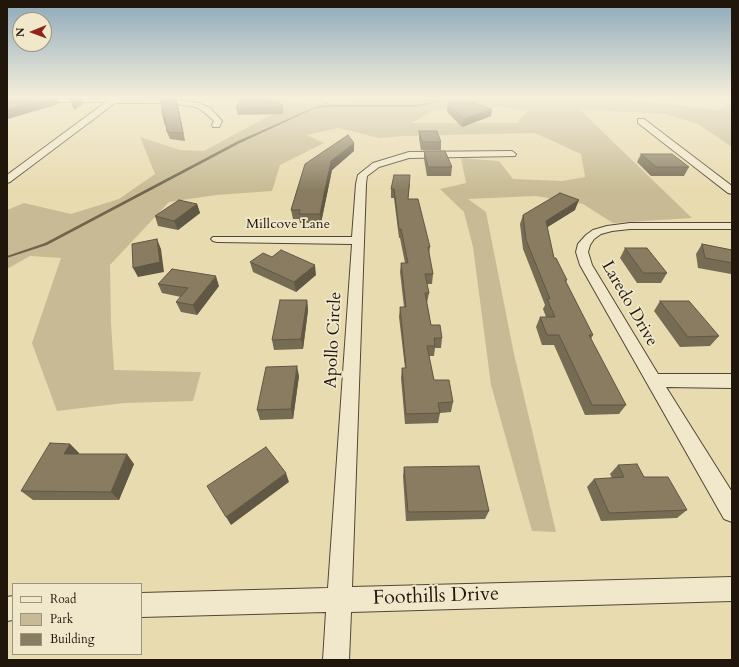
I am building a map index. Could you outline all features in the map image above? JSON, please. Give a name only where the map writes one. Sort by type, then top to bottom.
[{"type":"street","points":[[7,180],[76,128]]},
{"type":"street","points":[[650,128],[732,190]]},
{"type":"street","name":"Apollo Circle","points":[[336,660],[358,241],[363,175],[376,165],[386,161],[409,156],[512,154]]},
{"type":"street","name":"Laredo Drive","points":[[732,226],[630,226],[611,228],[597,232],[590,237],[584,244],[582,252],[586,265],[652,380],[732,511]]},
{"type":"street","name":"Millcove Lane","points":[[217,240],[358,241]]},
{"type":"street","points":[[652,380],[732,381]]},
{"type":"street","name":"Foothills Drive","points":[[142,605],[732,589]]},
{"type":"green space","points":[[246,128],[337,128],[307,135],[324,143],[280,165],[272,191],[216,195],[169,202],[110,265],[111,323],[114,370],[201,372],[193,401],[124,403],[57,411],[32,343],[61,258],[30,256],[7,269],[7,210],[24,203],[71,214],[119,199],[155,174],[140,137],[180,150],[204,151]]},
{"type":"green space","points":[[339,128],[599,128],[692,218],[613,223],[583,204],[536,196],[468,199],[486,212],[514,354],[556,532],[532,531],[491,385],[473,247],[464,212],[440,189],[466,183],[461,158],[499,161],[513,179],[562,181],[585,177],[581,154],[535,133],[379,138]]},
{"type":"green space","points":[[704,128],[732,128],[732,147]]},
{"type":"building","points":[[166,128],[182,128],[183,133],[167,132]]},
{"type":"building","points":[[419,131],[437,131],[441,142],[422,142]]},
{"type":"building","points":[[348,135],[354,143],[331,161],[320,214],[299,214],[300,210],[291,210],[305,164]]},
{"type":"building","points":[[424,151],[445,151],[452,167],[428,167]]},
{"type":"building","points":[[641,154],[672,154],[689,167],[656,167]]},
{"type":"building","points":[[394,175],[410,175],[408,199],[418,199],[430,247],[428,247],[433,274],[425,274],[429,293],[425,293],[431,325],[440,325],[442,338],[434,338],[435,346],[427,346],[434,380],[449,380],[453,402],[438,403],[440,413],[406,414],[402,368],[406,368],[400,307],[406,307],[401,263],[408,263],[401,229],[399,229],[394,189],[391,189]]},
{"type":"building","points":[[560,193],[579,200],[546,221],[554,258],[556,258],[567,280],[565,280],[593,335],[589,335],[626,405],[592,405],[559,335],[547,335],[540,317],[555,317],[547,299],[550,299],[526,240],[523,215]]},
{"type":"building","points":[[179,200],[197,204],[174,221],[155,216]]},
{"type":"building","points":[[157,239],[160,262],[133,268],[132,244]]},
{"type":"building","points":[[702,244],[732,250],[732,263],[705,258]]},
{"type":"building","points":[[625,248],[647,248],[667,273],[643,273]]},
{"type":"building","points":[[281,250],[315,265],[294,282],[250,262],[263,253],[272,257]]},
{"type":"building","points":[[172,269],[216,276],[193,305],[176,302],[188,288],[158,284]]},
{"type":"building","points":[[280,300],[307,300],[301,339],[272,340]]},
{"type":"building","points":[[660,301],[689,301],[719,336],[688,337]]},
{"type":"building","points":[[297,366],[291,409],[257,410],[266,367]]},
{"type":"building","points":[[50,443],[70,444],[64,454],[127,454],[111,492],[21,491]]},
{"type":"building","points":[[266,447],[286,473],[226,517],[207,486]]},
{"type":"building","points":[[637,464],[644,477],[668,477],[687,510],[609,513],[594,479],[624,477],[618,465]]},
{"type":"building","points":[[479,466],[489,511],[408,512],[404,467]]},
{"type":"waterway","points":[[7,257],[46,244],[239,142],[270,128]]}]
